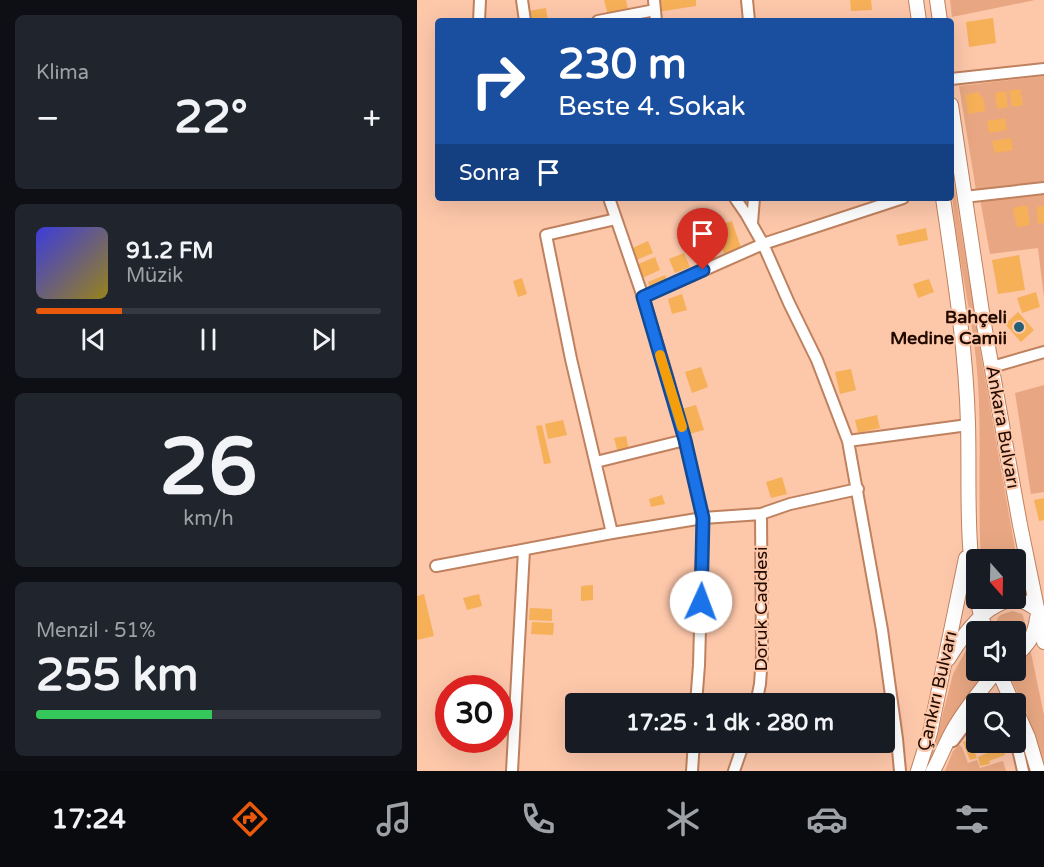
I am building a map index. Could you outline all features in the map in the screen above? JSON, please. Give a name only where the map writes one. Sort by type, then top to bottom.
[{"type":"main road","points":[[916,0],[919,18]]},
{"type":"main road","points":[[937,0],[940,18]]},
{"type":"main road","name":"Ankara Bulvarı","points":[[954,126],[992,367],[1020,525],[1039,585],[1038,610],[1044,642]]},
{"type":"main road","name":"Ankara Bulvarı","points":[[943,201],[964,353],[972,580],[982,621]]},
{"type":"main road","name":"Çankırı Bulvarı","points":[[918,771],[930,733],[970,541]]},
{"type":"main road","points":[[943,668],[963,635],[981,617],[998,605],[1013,600],[1025,602],[1038,610],[1036,627],[1026,644]]},
{"type":"main road","name":"Çankırı Bulvarı","points":[[933,771],[952,733],[966,718]]},
{"type":"main road","points":[[1026,732],[1038,771]]},
{"type":"street","points":[[479,18],[480,0]]},
{"type":"street","points":[[522,0],[525,18]]},
{"type":"street","points":[[747,0],[749,18]]},
{"type":"street","points":[[614,18],[655,10]]},
{"type":"street","points":[[954,79],[1044,69]]},
{"type":"street","points":[[964,197],[1044,188]]},
{"type":"street","points":[[610,201],[643,297],[685,440],[703,518],[697,693]]},
{"type":"street","points":[[737,201],[763,244],[817,360],[848,441],[882,630],[900,771]]},
{"type":"street","points":[[752,223],[754,201]]},
{"type":"street","points":[[643,297],[763,244],[894,201]]},
{"type":"street","points":[[612,533],[571,359],[546,235],[616,219]]},
{"type":"street","points":[[992,367],[1044,352]]},
{"type":"street","points":[[848,441],[968,425]]},
{"type":"street","points":[[596,462],[685,440]]},
{"type":"street","points":[[436,566],[703,518],[761,514],[790,504],[858,489]]},
{"type":"street","name":"Doruk Caddesi","points":[[758,693],[762,655],[761,514]]},
{"type":"street","points":[[512,771],[524,550]]},
{"type":"street","points":[[938,771],[952,742],[966,724]]},
{"type":"street","points":[[692,771],[693,753]]},
{"type":"street","points":[[735,771],[741,753]]},
{"type":"street","points":[[1019,753],[1023,771]]},
{"type":"shaded area","points":[[950,0],[1035,0],[952,17]]},
{"type":"shaded area","points":[[1044,76],[1044,183],[976,190],[959,86]]},
{"type":"shaded area","points":[[954,184],[1015,549],[981,549],[978,384],[973,335],[953,201]]},
{"type":"shaded area","points":[[1044,192],[1044,298],[1038,248],[990,254],[980,199]]},
{"type":"shaded area","points":[[1044,385],[1044,492],[1031,494],[1015,393]]},
{"type":"shaded area","points":[[1013,611],[1022,614],[1025,621],[997,621],[1001,615]]},
{"type":"shaded area","points":[[1030,648],[1044,715],[1044,765],[1026,711],[1026,693],[1018,693],[1012,681],[1026,681],[1026,653]]},
{"type":"shaded area","points":[[966,650],[966,681],[984,681],[976,693],[966,693],[966,710],[926,771],[936,740],[953,674]]},
{"type":"shaded area","points":[[959,745],[968,763],[977,760],[980,768],[1003,761],[1006,771],[945,771],[953,751]]},
{"type":"building","points":[[604,0],[626,0],[628,9],[608,15]]},
{"type":"building","points":[[696,0],[696,6],[657,12],[655,1]]},
{"type":"building","points":[[850,0],[871,0],[872,10],[851,11]]},
{"type":"building","points":[[546,8],[548,18],[529,18],[528,11]]},
{"type":"building","points":[[993,18],[996,43],[969,47],[966,22]]},
{"type":"building","points":[[1020,89],[1023,105],[1012,107],[1009,91]]},
{"type":"building","points":[[1006,91],[1008,107],[997,109],[995,93]]},
{"type":"building","points":[[979,92],[980,97],[983,96],[985,111],[968,114],[965,95]]},
{"type":"building","points":[[1005,118],[1007,130],[989,133],[987,121]]},
{"type":"building","points":[[1011,138],[1013,150],[995,153],[992,141]]},
{"type":"building","points":[[1027,205],[1030,225],[1017,227],[1013,208]]},
{"type":"building","points":[[1044,206],[1044,223],[1038,224],[1037,207]]},
{"type":"building","points":[[732,221],[741,248],[724,254],[714,227]]},
{"type":"building","points":[[926,228],[928,240],[899,246],[896,235]]},
{"type":"building","points":[[648,241],[653,253],[634,261],[628,250]]},
{"type":"building","points":[[684,253],[690,267],[675,273],[669,259]]},
{"type":"building","points":[[1019,255],[1025,290],[998,294],[992,260]]},
{"type":"building","points":[[655,257],[660,270],[640,279],[634,266]]},
{"type":"building","points":[[665,275],[668,283],[651,290],[648,282]]},
{"type":"building","points":[[522,278],[527,294],[518,297],[513,281]]},
{"type":"building","points":[[929,279],[934,292],[918,298],[913,284]]},
{"type":"building","points":[[1036,292],[1040,307],[1022,313],[1017,298]]},
{"type":"building","points":[[682,294],[687,310],[672,314],[668,299]]},
{"type":"building","name":"Bahçeli Medine Camii","points":[[1018,312],[1034,330],[1021,342],[1005,324]]},
{"type":"building","points":[[701,367],[708,387],[692,393],[685,372]]},
{"type":"building","points":[[851,369],[856,390],[840,394],[835,372]]},
{"type":"building","points":[[696,405],[704,430],[686,435],[678,410]]},
{"type":"building","points":[[877,415],[880,428],[858,433],[855,420]]},
{"type":"building","points":[[563,420],[567,435],[548,439],[545,424]]},
{"type":"building","points":[[542,425],[551,463],[544,464],[536,426]]},
{"type":"building","points":[[626,436],[629,450],[618,453],[614,438]]},
{"type":"building","points":[[782,477],[787,494],[771,498],[766,482]]},
{"type":"building","points":[[662,495],[665,504],[651,507],[649,499]]},
{"type":"building","points":[[1044,498],[1044,520],[1039,521],[1034,500]]},
{"type":"building","points":[[593,585],[593,600],[581,601],[581,586]]},
{"type":"building","points":[[424,594],[434,636],[417,640],[417,596]]},
{"type":"building","points":[[479,594],[482,606],[467,610],[463,598]]},
{"type":"building","points":[[530,608],[552,609],[552,621],[529,620]]},
{"type":"building","points":[[532,622],[554,623],[553,635],[531,634]]},
{"type":"building","points":[[967,753],[975,753],[977,758],[970,760]]},
{"type":"building","points":[[988,753],[1004,753],[1005,755],[989,761],[990,764],[980,766],[978,757]]},
{"type":"slow traffic","points":[[660,355],[682,427]]},
{"type":"place","name":"Bahçeli Medine Camii","points":[[1019,327]]},
{"type":"route","points":[[701,602],[703,518],[685,440],[643,297],[703,270]]}]
